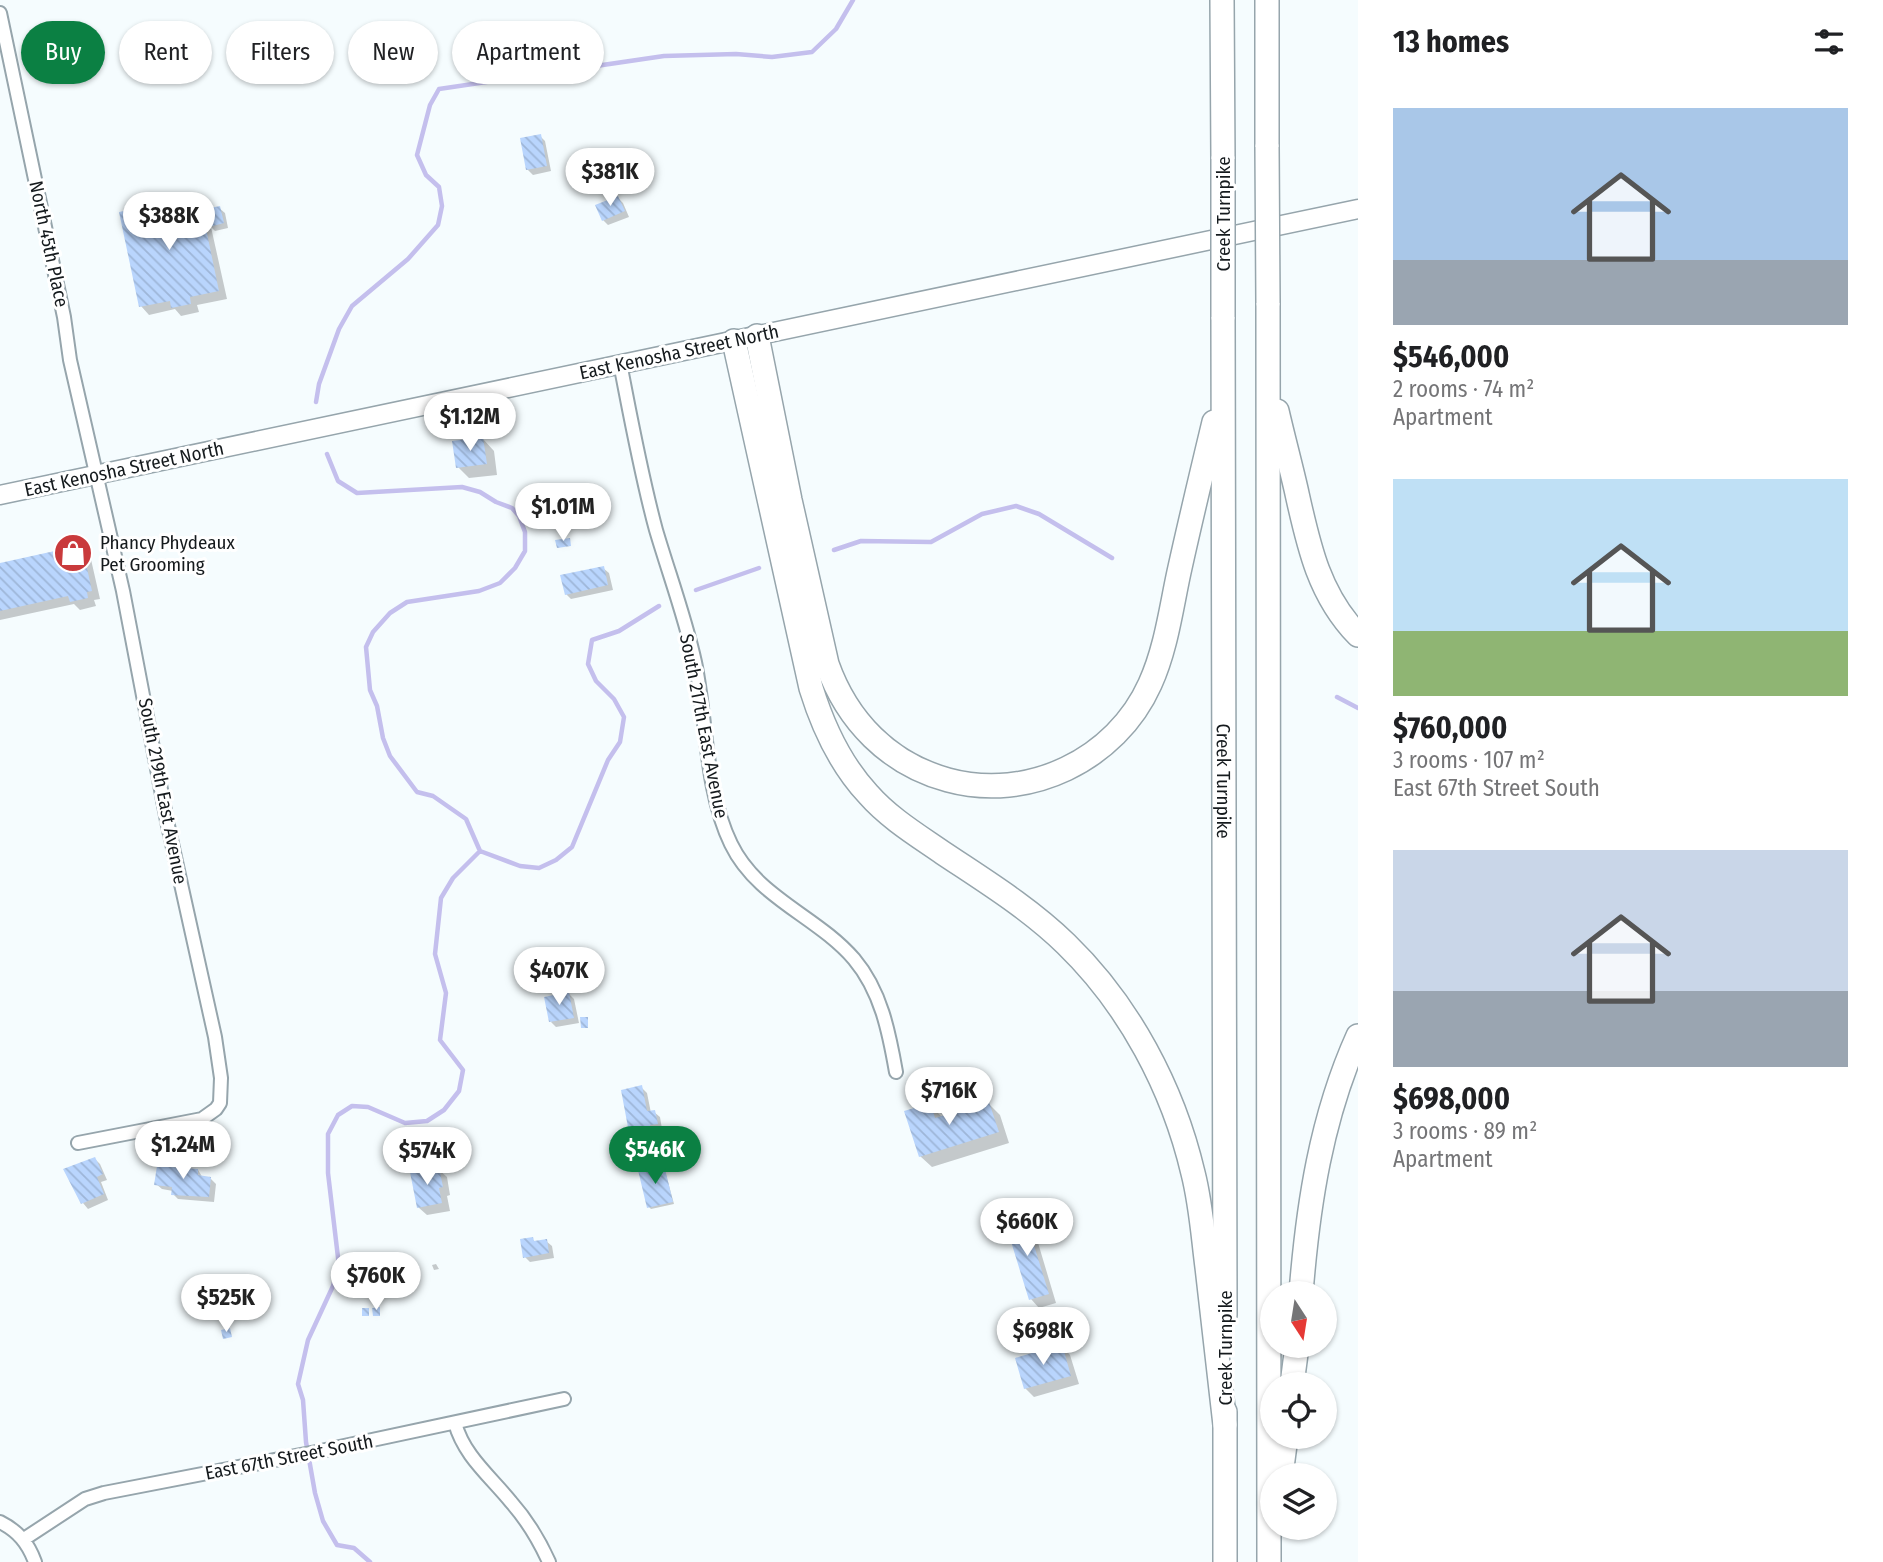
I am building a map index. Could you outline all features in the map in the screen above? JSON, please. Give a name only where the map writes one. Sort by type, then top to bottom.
[{"type":"highway","name":"Creek Turnpike","points":[[1222,0],[1225,1562]]},
{"type":"highway","points":[[1267,0],[1270,1562]]},
{"type":"highway","points":[[757,337],[827,664],[841,698],[869,735],[894,755],[937,777],[981,786],[1028,782],[1060,773],[1119,732],[1141,702],[1156,670],[1223,385]]},
{"type":"highway","points":[[734,341],[811,688],[820,716],[837,751],[855,779],[888,813],[910,831],[1018,903],[1066,945],[1120,1009],[1147,1052],[1165,1088],[1185,1141],[1198,1193],[1225,1425]]},
{"type":"highway","points":[[1268,375],[1313,562],[1339,613],[1358,635]]},
{"type":"highway","points":[[1302,1281],[1311,1200],[1320,1151],[1338,1088],[1358,1036]]},
{"type":"highway","points":[[1270,1562],[1273,1540]]},
{"type":"main road","name":"East Kenosha Street North","points":[[0,495],[1358,209]]},
{"type":"street","name":"North 45th Place","points":[[0,13],[64,317],[70,360],[96,474]]},
{"type":"street","name":"South 217th East Avenue","points":[[621,363],[650,504],[694,658],[714,789],[724,827],[741,862],[752,877],[855,960],[883,1012],[896,1072]]},
{"type":"street","name":"South 219th East Avenue","points":[[78,1143],[202,1119],[216,1109],[221,1092],[215,1037],[167,821],[123,591],[96,474]]},
{"type":"street","name":"East 67th Street South","points":[[24,1539],[85,1499],[104,1493],[316,1452],[564,1399]]},
{"type":"street","points":[[455,1423],[464,1448],[518,1510],[540,1542],[549,1562]]},
{"type":"street","points":[[0,1522],[24,1539],[34,1562]]},
{"type":"building","points":[[541,134],[547,166],[526,170],[520,138]]},
{"type":"building","points":[[199,195],[219,291],[190,297],[191,304],[171,308],[170,301],[139,307],[119,212]]},
{"type":"building","points":[[618,196],[625,211],[602,221],[595,205]]},
{"type":"building","points":[[220,206],[224,223],[209,227],[205,209]]},
{"type":"building","points":[[483,437],[487,464],[456,468],[452,441]]},
{"type":"building","points":[[570,538],[571,546],[557,548],[555,540]]},
{"type":"building","points":[[82,545],[92,591],[87,592],[88,598],[70,602],[68,596],[0,611],[0,563]]},
{"type":"building","points":[[604,566],[608,585],[565,595],[560,575]]},
{"type":"building","points":[[569,992],[574,1018],[549,1022],[544,997]]},
{"type":"building","points":[[580,1017],[588,1017],[588,1028],[581,1028]]},
{"type":"building","points":[[642,1085],[647,1111],[655,1110],[658,1124],[650,1125],[652,1133],[630,1138],[621,1090]]},
{"type":"building","points":[[989,1102],[999,1132],[919,1157],[904,1111],[931,1103],[935,1118]]},
{"type":"building","points":[[95,1157],[103,1174],[97,1177],[104,1194],[81,1204],[63,1169]]},
{"type":"building","points":[[664,1165],[673,1202],[647,1208],[638,1170]]},
{"type":"building","points":[[157,1166],[198,1169],[198,1175],[211,1177],[209,1197],[171,1195],[172,1187],[154,1185]]},
{"type":"building","points":[[439,1167],[443,1187],[439,1188],[442,1203],[417,1208],[410,1172]]},
{"type":"building","points":[[1025,1216],[1049,1294],[1029,1300],[1005,1222]]},
{"type":"building","points":[[533,1237],[534,1241],[547,1239],[549,1253],[523,1258],[520,1239]]},
{"type":"building","points":[[418,1265],[420,1271],[409,1273],[408,1267]]},
{"type":"building","points":[[185,1292],[194,1292],[194,1308],[185,1308]]},
{"type":"building","points":[[380,1307],[380,1316],[373,1316],[372,1308]]},
{"type":"building","points":[[362,1308],[369,1308],[369,1316],[362,1316]]},
{"type":"building","points":[[230,1328],[232,1337],[223,1339],[221,1330]]},
{"type":"building","points":[[1062,1344],[1071,1376],[1024,1389],[1015,1358]]},
{"type":"waterway","points":[[316,402],[319,384],[339,329],[352,306],[408,259],[438,225],[442,206],[439,187],[426,175],[417,155],[430,105],[439,89],[664,56],[736,54],[772,57],[812,52],[836,29],[853,0]]},
{"type":"waterway","points":[[327,454],[338,481],[357,493],[462,487],[480,492],[512,508],[519,516],[525,532],[525,551],[515,568],[500,583],[479,591],[407,602],[390,613],[373,632],[366,647],[370,690],[390,756],[417,792],[433,796],[466,819],[480,851],[520,866],[539,868],[556,860],[572,847],[608,760],[620,742],[624,717],[614,699],[596,681],[588,664],[592,640],[619,631],[659,606]]},
{"type":"waterway","points":[[834,550],[861,541],[931,542],[982,514],[1016,506],[1039,514],[1112,558]]},
{"type":"waterway","points":[[696,590],[759,568]]},
{"type":"waterway","points":[[1337,697],[1358,708]]},
{"type":"waterway","points":[[370,1562],[354,1548],[337,1545],[323,1521],[315,1493],[306,1442],[303,1400],[298,1384],[308,1340],[333,1286],[339,1266],[328,1173],[328,1134],[338,1115],[352,1106],[368,1107],[405,1123],[427,1121],[444,1110],[459,1091],[463,1070],[440,1040],[446,993],[435,954],[441,898],[453,878],[480,851]]},
{"type":"place","name":"Phancy Phydeaux Pet Grooming","points":[[73,553]]}]
